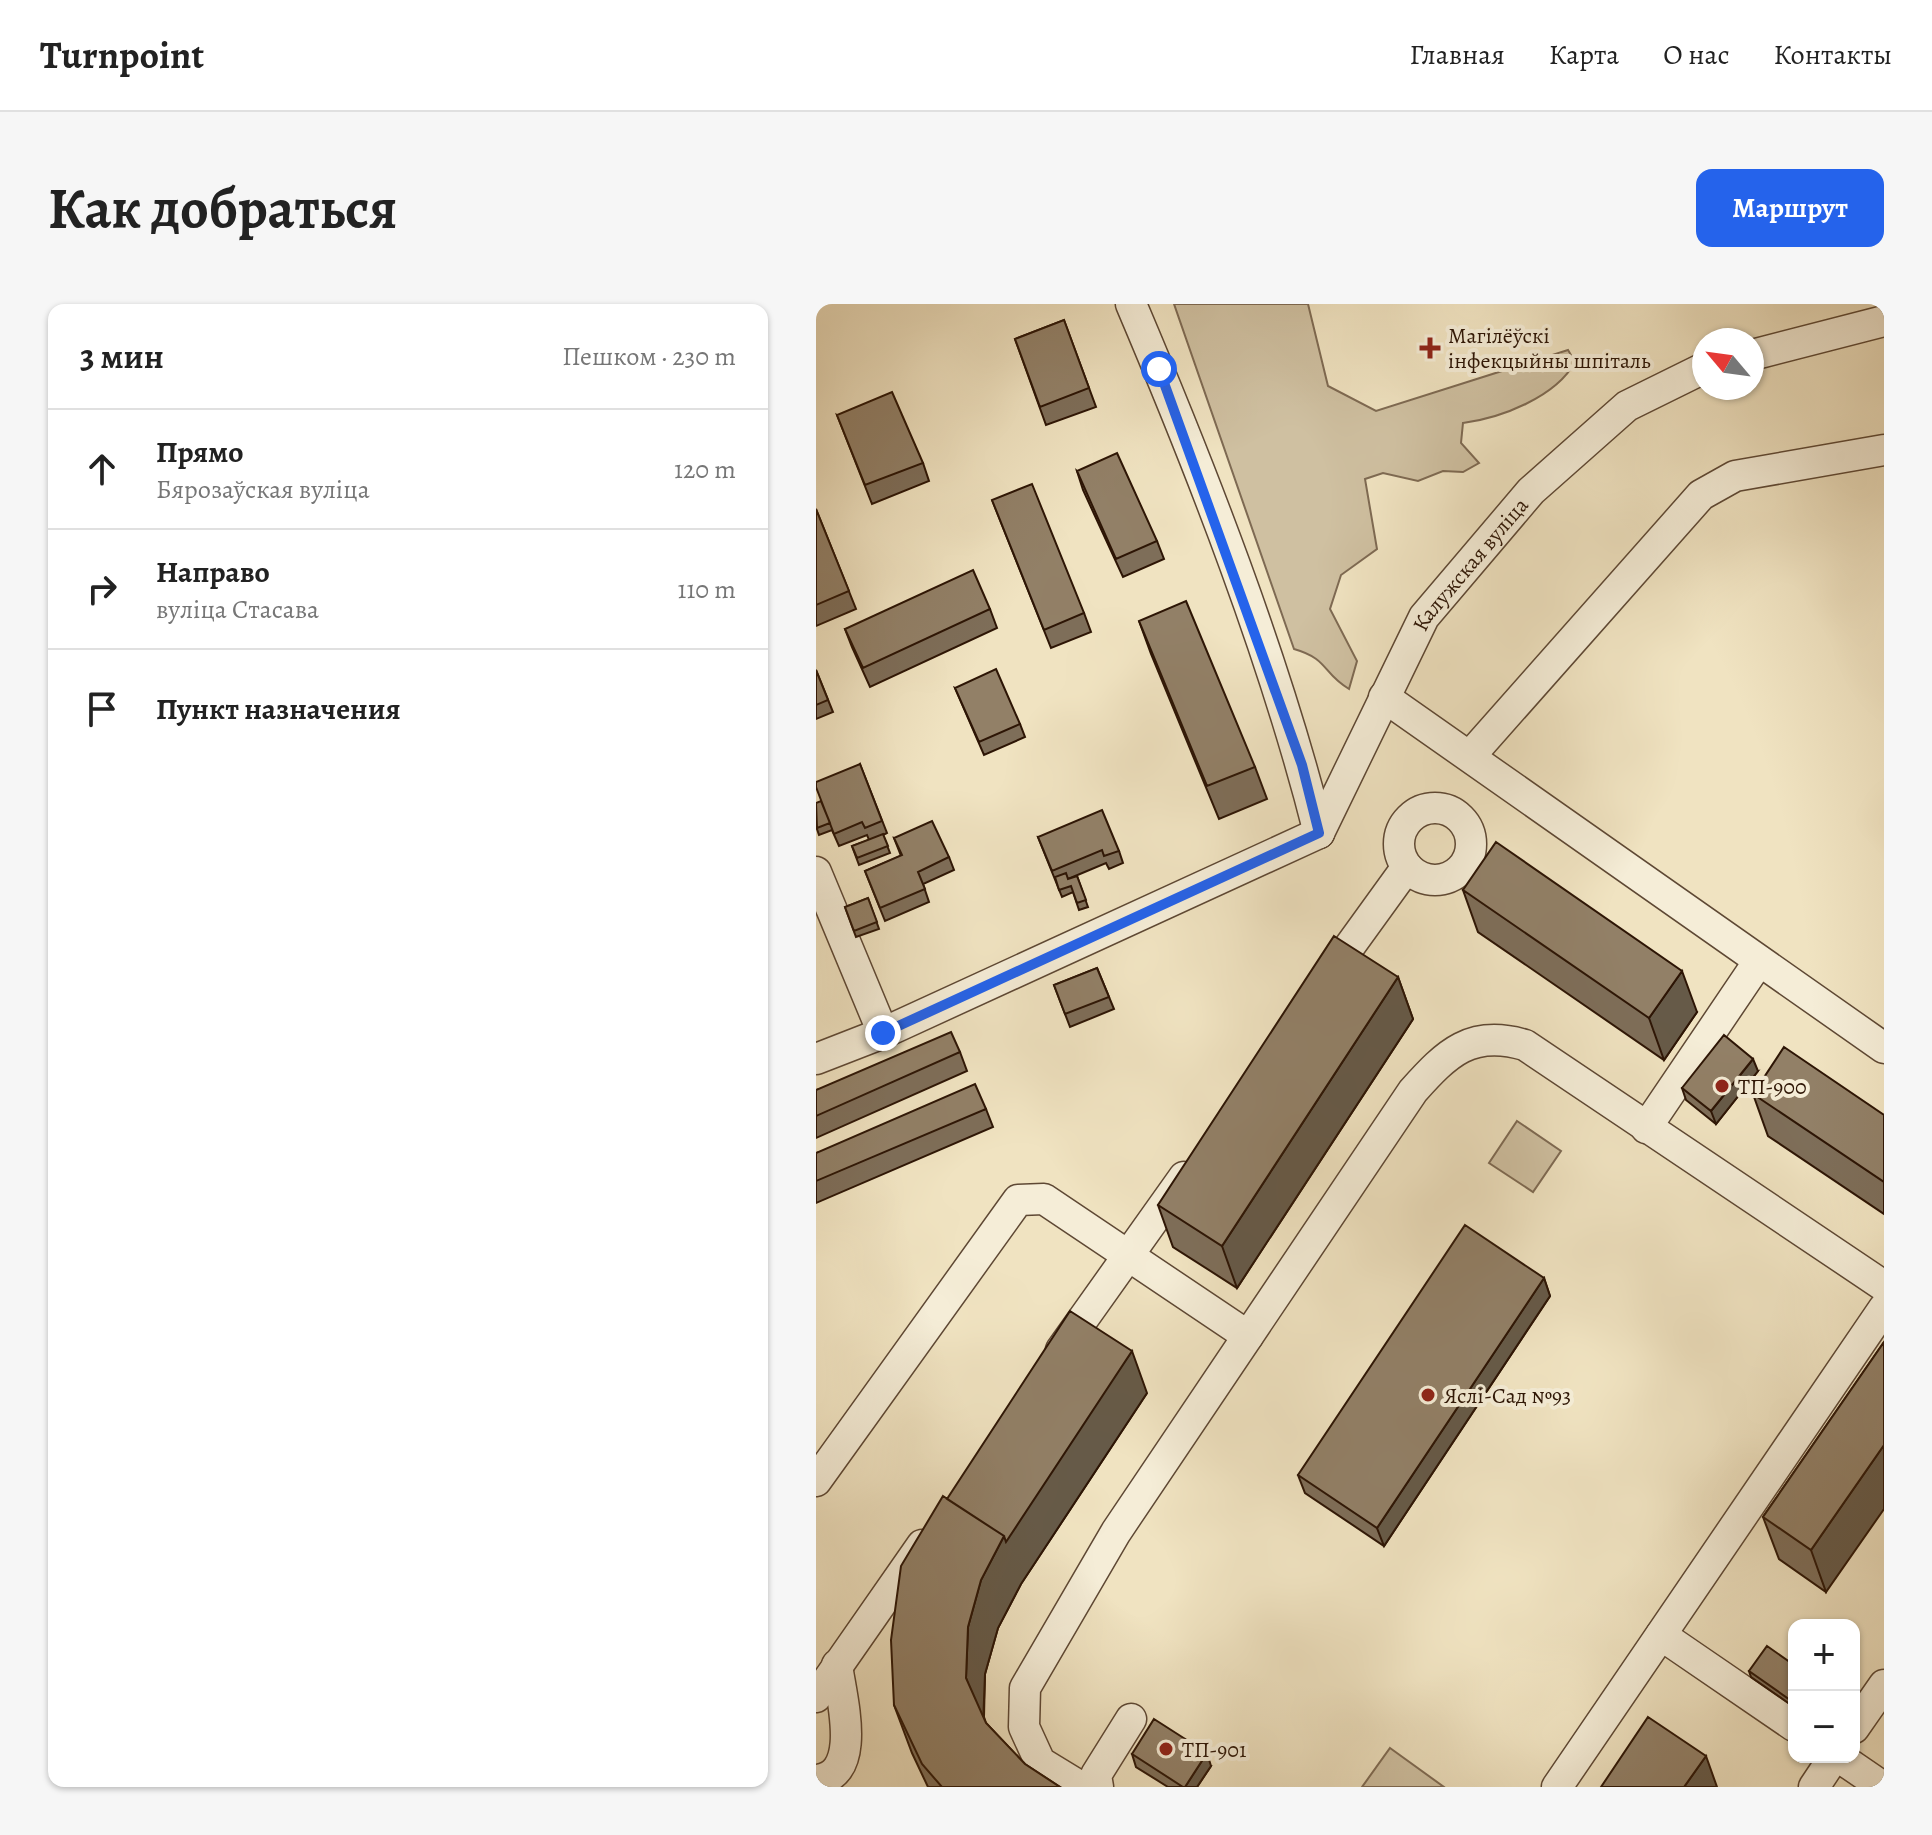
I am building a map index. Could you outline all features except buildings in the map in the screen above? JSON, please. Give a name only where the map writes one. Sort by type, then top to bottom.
[{"type":"street","points":[[816,1059],[883,1033],[1319,833],[1302,765],[1232,562],[1131,304]]},
{"type":"street","points":[[1764,352],[1884,321]]},
{"type":"street","name":"Калужская вуліца","points":[[1319,833],[1424,617],[1531,491],[1627,406],[1692,374]]},
{"type":"street","points":[[1470,756],[1701,495],[1735,476],[1884,450]]},
{"type":"street","points":[[1384,697],[1884,1048]]},
{"type":"street","points":[[1314,997],[1407,867]]},
{"type":"street","points":[[816,872],[883,1033]]},
{"type":"street","points":[[1646,1128],[1759,961]]},
{"type":"street","points":[[1081,1787],[1040,1762],[1024,1727],[1025,1688],[1116,1532],[1413,1091],[1444,1056],[1462,1046],[1504,1039],[1525,1045],[1884,1286]]},
{"type":"street","points":[[1046,1371],[1202,1153]]},
{"type":"street","points":[[816,1481],[1018,1200],[1044,1199],[1248,1336]]},
{"type":"street","points":[[1557,1787],[1884,1308]]},
{"type":"street","points":[[816,1697],[937,1524]]},
{"type":"street","points":[[1661,1635],[1788,1722]]},
{"type":"street","points":[[816,1780],[835,1770],[848,1750],[837,1665]]},
{"type":"street","points":[[1860,1719],[1884,1685]]},
{"type":"street","points":[[1098,1787],[1096,1775],[1131,1719]]},
{"type":"street","points":[[1814,1787],[1832,1763]]},
{"type":"street","points":[[1846,1763],[1883,1787]]},
{"type":"shaded area","points":[[1174,304],[1308,304],[1328,386],[1376,411],[1568,350],[1575,362],[1555,386],[1526,404],[1463,423],[1461,443],[1479,463],[1463,472],[1443,471],[1418,481],[1383,473],[1365,479],[1377,549],[1341,575],[1330,609],[1357,661],[1349,689],[1314,657],[1294,649]]},
{"type":"shaded area","points":[[1517,1121],[1561,1151],[1533,1192],[1489,1163]]},
{"type":"shaded area","points":[[1390,1748],[1444,1787],[1362,1787]]},
{"type":"place","name":"Магілёўскі інфекцыйны шпіталь","points":[[1430,348]]},
{"type":"place","name":"ТП-900","points":[[1722,1086]]},
{"type":"place","name":"Яслі-Сад №93","points":[[1428,1395]]},
{"type":"place","name":"ТП-901","points":[[1166,1749]]},
{"type":"route","points":[[883,1033],[1319,833],[1302,765],[1232,562],[1159,369]]}]
